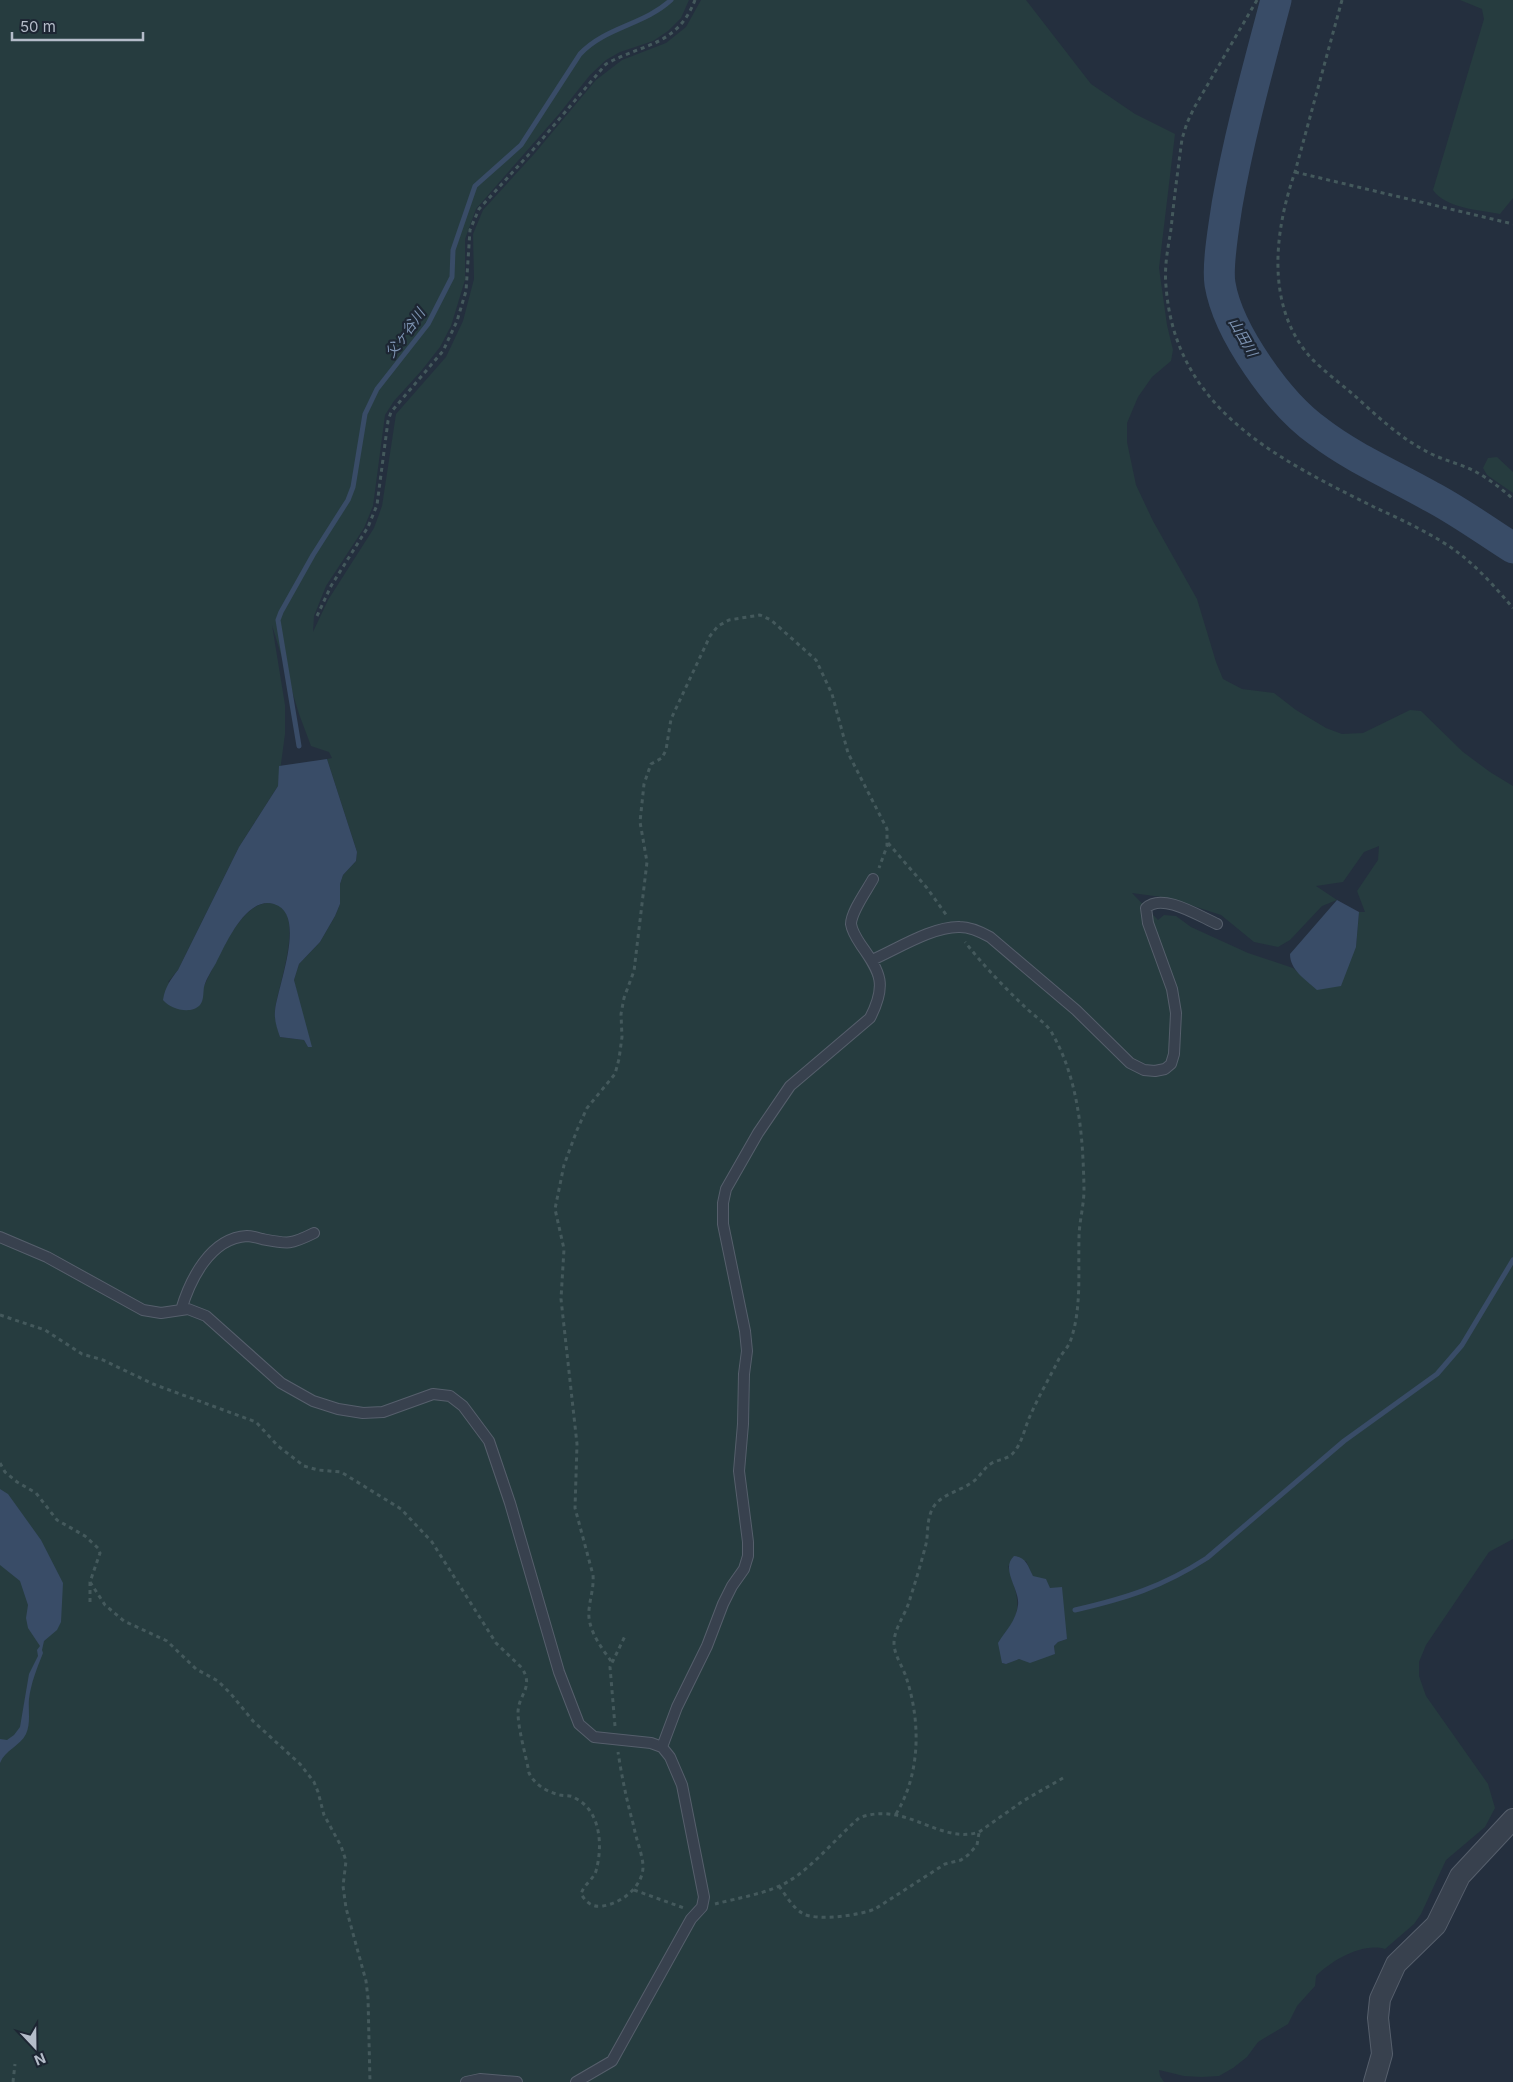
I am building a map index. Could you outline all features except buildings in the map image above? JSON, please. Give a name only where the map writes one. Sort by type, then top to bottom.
[{"type":"street","points":[[1374,2082],[1382,2054],[1378,2018],[1380,1999],[1396,1964],[1436,1925],[1460,1876],[1513,1819]]},
{"type":"lane","points":[[662,1747],[677,1707],[707,1646],[732,1586],[744,1569],[748,1556],[739,1471],[747,1351],[745,1331],[723,1224],[723,1203],[726,1189],[758,1133],[790,1086],[870,1018],[881,991],[880,976],[851,924],[853,914],[873,879]]},
{"type":"lane","points":[[872,960],[930,934],[955,927],[976,930],[990,937],[1076,1010],[1130,1063],[1144,1070],[1155,1071],[1165,1069],[1171,1064],[1174,1054],[1176,1013],[1172,989],[1148,923],[1146,908],[1150,903],[1160,901],[1176,905],[1217,924]]},
{"type":"lane","points":[[181,1310],[192,1281],[212,1252],[224,1243],[247,1236],[284,1244],[295,1243],[314,1233]]},
{"type":"lane","points":[[0,1237],[47,1256],[143,1310],[160,1313],[188,1309],[206,1316],[281,1383],[313,1401],[338,1409],[383,1412],[433,1394],[450,1396],[463,1406],[489,1441],[510,1503],[559,1672],[579,1724],[594,1737],[651,1743],[662,1747],[670,1757],[682,1785],[704,1897],[702,1908],[691,1919],[612,2061],[576,2082]]},
{"type":"lane","points":[[466,2082],[480,2079],[516,2082]]},
{"type":"path","points":[[317,616],[331,586],[368,527],[377,505],[388,421],[391,412],[442,351],[457,321],[466,291],[470,230],[479,209],[532,151],[606,64],[621,55],[664,39],[688,17],[696,0]]},
{"type":"path","points":[[1257,0],[1194,108],[1182,139],[1166,262],[1166,286],[1170,312],[1182,354],[1192,373],[1206,392],[1235,424],[1256,441],[1286,460],[1409,524],[1460,554],[1513,608]]},
{"type":"path","points":[[1342,0],[1295,172],[1285,199],[1276,260],[1280,293],[1288,319],[1299,341],[1312,358],[1401,437],[1426,452],[1476,472],[1513,499]]},
{"type":"path","points":[[1295,172],[1513,224]]},
{"type":"path","points":[[0,1315],[45,1330],[82,1354],[103,1360],[153,1384],[256,1422],[278,1446],[304,1466],[318,1470],[341,1472],[401,1509],[432,1542],[496,1643],[526,1674],[527,1689],[518,1710],[529,1773],[532,1779],[549,1791],[573,1796],[578,1799],[596,1822],[599,1838],[596,1870],[581,1894],[586,1902],[592,1905],[602,1906],[621,1899],[634,1890],[643,1866],[622,1783],[616,1740],[611,1662],[591,1627],[588,1612],[594,1585],[575,1508],[577,1444],[561,1299],[564,1249],[555,1209],[564,1165],[580,1122],[586,1108],[615,1074],[619,1059],[622,1037],[621,1014],[624,998],[634,970],[647,862],[640,822],[644,784],[651,764],[662,758],[666,750],[671,719],[710,636],[718,626],[743,617],[760,615],[771,620],[816,660],[832,694],[848,752],[883,820],[888,836],[884,860],[873,879]]},
{"type":"path","points":[[888,842],[927,888],[966,944],[998,980],[1052,1032],[1067,1064],[1075,1094],[1084,1190],[1079,1234],[1077,1303],[1074,1327],[1069,1344],[1030,1415],[1016,1451],[1009,1457],[983,1469],[979,1477],[972,1483],[945,1495],[936,1504],[930,1515],[926,1544],[908,1605],[896,1631],[894,1642],[895,1653],[907,1680],[912,1698],[916,1744],[913,1774],[902,1804],[896,1814]]},
{"type":"path","points":[[0,1463],[5,1472],[17,1482],[36,1493],[57,1520],[85,1536],[98,1548],[100,1553],[90,1582],[90,1603]]},
{"type":"path","points":[[90,1582],[105,1605],[124,1621],[162,1638],[196,1669],[218,1681],[253,1721],[300,1764],[314,1782],[324,1815],[341,1846],[346,1861],[343,1886],[346,1908],[367,1990],[370,2082]]},
{"type":"path","points":[[611,1662],[626,1634]]},
{"type":"path","points":[[634,1890],[685,1908],[702,1908],[779,1886],[801,1872],[859,1818],[870,1814],[882,1812],[902,1815],[922,1824],[964,1835],[979,1832],[1023,1801],[1063,1778]]},
{"type":"path","points":[[779,1886],[801,1913],[810,1916],[842,1916],[864,1913],[875,1909],[945,1864],[961,1860],[977,1845],[979,1832]]},
{"type":"path","points":[[13,2082],[15,2064]]},
{"type":"green space","points":[[0,0],[689,0],[681,18],[668,31],[653,41],[620,52],[606,60],[590,75],[559,114],[476,209],[465,239],[465,280],[451,326],[440,347],[394,401],[385,415],[373,506],[364,528],[326,586],[314,616],[313,632],[328,600],[374,528],[382,506],[396,414],[446,357],[463,321],[474,279],[473,234],[483,210],[535,153],[596,80],[622,60],[666,43],[686,27],[701,0],[1026,0],[1091,84],[1135,114],[1175,134],[1159,268],[1167,325],[1173,350],[1171,361],[1152,377],[1138,397],[1127,423],[1127,442],[1136,485],[1153,521],[1197,599],[1223,679],[1242,689],[1274,693],[1296,710],[1326,728],[1342,734],[1363,733],[1410,710],[1421,711],[1463,752],[1513,786],[1513,1539],[1489,1552],[1426,1645],[1419,1662],[1419,1676],[1426,1696],[1488,1784],[1495,1808],[1485,1827],[1446,1860],[1421,1914],[1414,1924],[1385,1949],[1367,1948],[1347,1954],[1322,1970],[1316,1976],[1315,1986],[1297,2006],[1288,2024],[1258,2042],[1247,2057],[1219,2076],[1184,2076],[1159,2070],[1164,2082],[0,2082]],"holes":[[[272,625],[299,714],[311,746],[329,752],[332,758],[327,759],[357,852],[356,861],[343,875],[340,884],[340,904],[335,916],[320,942],[299,964],[294,980],[308,1047],[304,1040],[280,1037],[276,1021],[275,1011],[285,967],[290,931],[287,916],[280,906],[267,903],[256,906],[237,924],[204,986],[168,982],[178,970],[239,847],[278,786],[285,734],[285,705]],[[1379,846],[1378,860],[1357,891],[1365,912],[1359,912],[1356,947],[1317,989],[1293,968],[1248,953],[1191,927],[1176,916],[1164,915],[1158,920],[1132,893],[1169,898],[1221,915],[1254,942],[1278,947],[1290,940],[1322,906],[1337,900],[1316,886],[1343,882],[1364,852]],[[1026,1561],[1033,1577],[1050,1588],[1067,1639],[1058,1642],[1054,1646],[1055,1654],[1025,1660],[1018,1659],[1006,1664],[1002,1663],[1004,1634],[1011,1626],[1017,1609],[1016,1593],[1008,1566]]]},
{"type":"green space","points":[[1460,0],[1513,0],[1513,198],[1500,214],[1454,204],[1438,196],[1433,190],[1484,19],[1482,9]]},
{"type":"green space","points":[[1497,457],[1513,472],[1513,493],[1487,475],[1483,468],[1488,458]]},
{"type":"water","points":[[327,759],[357,852],[356,861],[343,875],[340,884],[340,904],[335,916],[320,942],[299,964],[294,980],[312,1047],[308,1047],[304,1040],[280,1037],[277,1027],[275,1011],[285,970],[290,936],[289,922],[284,911],[274,904],[264,903],[255,907],[238,923],[206,981],[200,1005],[191,1010],[181,1010],[170,1006],[163,1000],[167,987],[178,970],[239,847],[278,786],[279,766]]},
{"type":"water","points":[[1337,900],[1359,912],[1356,947],[1341,986],[1317,990],[1295,970],[1290,954]]},
{"type":"water","points":[[0,1489],[8,1494],[41,1540],[63,1583],[61,1622],[57,1630],[44,1641],[43,1653],[30,1693],[28,1730],[20,1742],[5,1755],[0,1763],[0,1739],[7,1740],[20,1727],[29,1674],[38,1656],[37,1650],[40,1646],[28,1628],[26,1618],[28,1605],[20,1581],[0,1565]]},
{"type":"water","points":[[1014,1556],[1024,1560],[1033,1576],[1046,1579],[1050,1588],[1062,1587],[1067,1639],[1058,1642],[1054,1646],[1055,1654],[1030,1663],[1019,1659],[1006,1664],[1002,1663],[998,1643],[1013,1621],[1017,1611],[1018,1599],[1009,1567],[1010,1561]]},
{"type":"waterway","name":"父ヶ谷川","points":[[299,746],[278,620],[313,555],[348,500],[353,487],[365,414],[377,389],[428,324],[452,277],[453,250],[475,186],[521,145],[580,54],[601,38],[649,15],[671,0]]},
{"type":"waterway","name":"山田川","points":[[1276,0],[1243,128],[1223,234],[1219,276],[1225,303],[1233,323],[1244,345],[1272,386],[1304,420],[1359,458],[1451,508],[1513,548]]},
{"type":"waterway","points":[[1075,1610],[1144,1590],[1175,1577],[1207,1558],[1344,1441],[1437,1374],[1462,1345],[1513,1260]]}]
